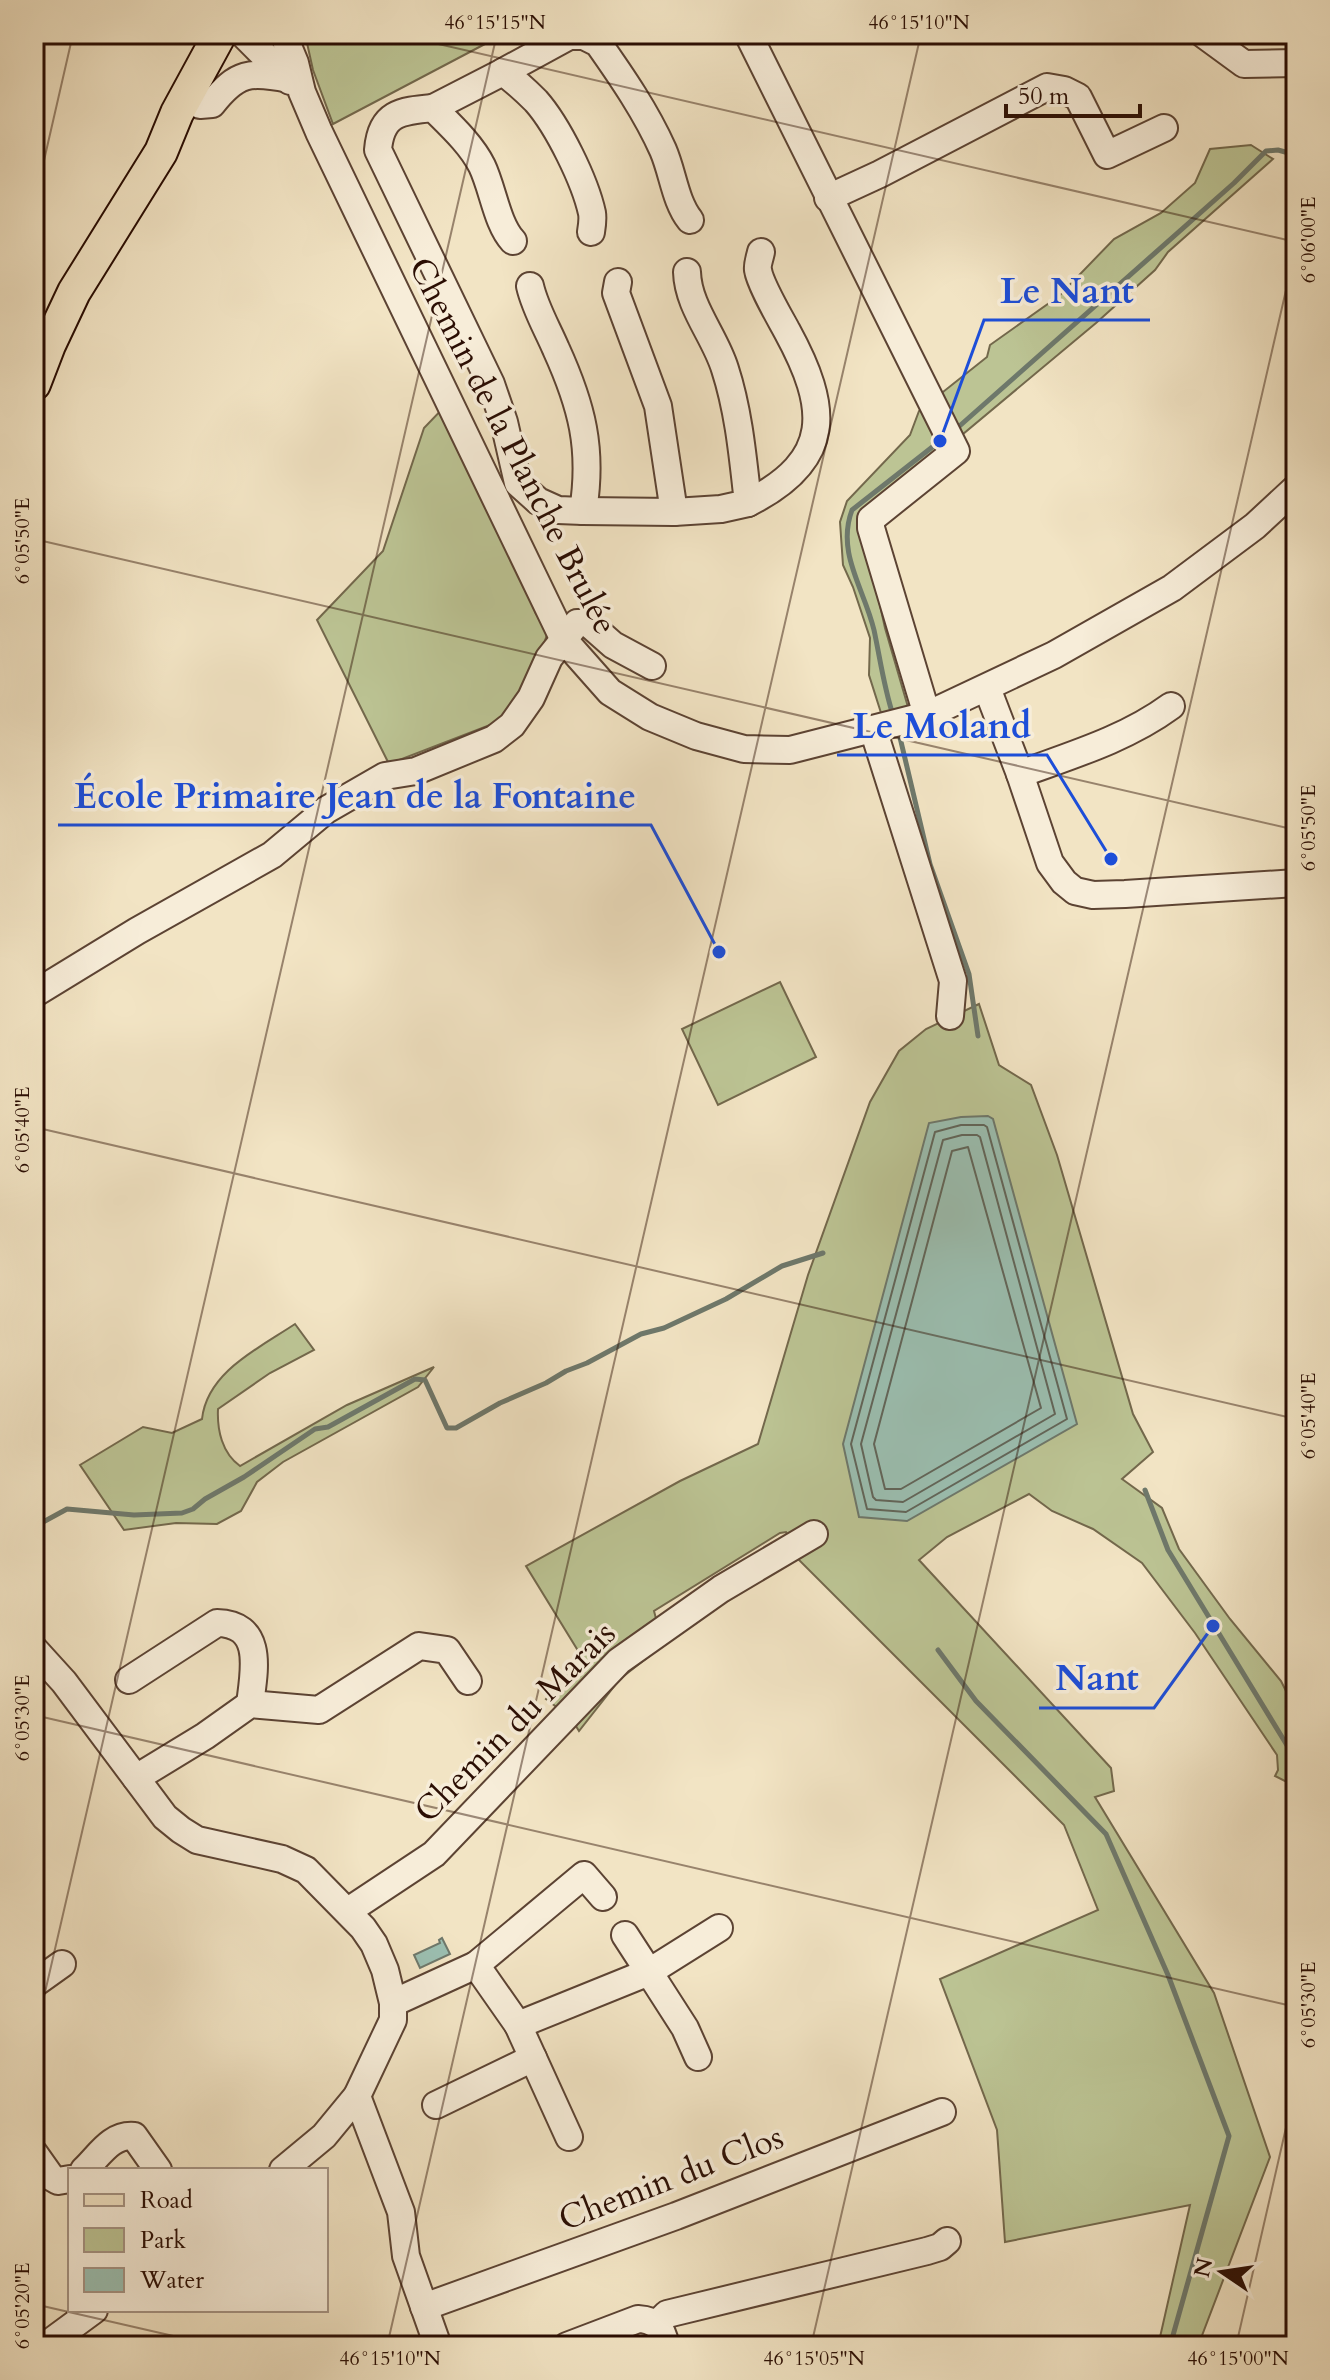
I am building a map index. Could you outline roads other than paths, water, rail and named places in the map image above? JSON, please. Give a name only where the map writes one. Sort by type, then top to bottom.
[{"type":"main road","points":[[34,384],[74,292],[161,152],[177,113],[220,34]]},
{"type":"main road","points":[[161,152],[190,121],[240,34]]},
{"type":"street","name":"Chemin de la Planche Brulée","points":[[240,34],[295,85],[564,640],[610,692],[650,717],[696,736],[744,749],[790,750],[898,723],[987,688],[1054,655],[1172,588],[1255,526],[1296,488]]},
{"type":"street","name":"Chemin de la Planche Brulée","points":[[283,34],[295,63],[295,85]]},
{"type":"street","points":[[748,34],[955,446],[956,451],[871,519],[898,723],[953,981],[950,1016]]},
{"type":"street","points":[[1203,34],[1244,64],[1296,63]]},
{"type":"street","points":[[690,220],[682,210],[675,182],[651,126],[598,43],[584,36],[569,36],[433,108],[409,110],[392,116],[379,132],[378,150],[491,384],[504,422],[518,483],[538,501],[558,510],[674,512],[721,509],[748,503],[774,491],[802,466],[812,447],[817,423],[814,389],[758,270],[761,252]]},
{"type":"street","points":[[503,72],[538,103],[558,134],[593,215],[591,232]]},
{"type":"street","points":[[200,105],[212,104],[228,84],[243,75],[260,74],[295,85]]},
{"type":"street","points":[[828,198],[1047,87],[1078,97],[1107,155],[1164,128]]},
{"type":"street","points":[[433,108],[457,132],[480,163],[496,199],[505,232],[513,241]]},
{"type":"street","points":[[687,272],[687,287],[725,369],[740,440],[748,503]]},
{"type":"street","points":[[618,282],[616,293],[658,406],[674,512]]},
{"type":"street","points":[[530,286],[570,379],[586,433],[587,483],[583,511]]},
{"type":"street","points":[[409,318],[448,298]]},
{"type":"street","points":[[34,994],[137,931],[272,855],[326,810],[385,776],[416,771],[494,739],[512,725],[531,698],[549,658],[577,623],[588,623],[613,645],[652,666]]},
{"type":"street","points":[[987,688],[1050,863],[1075,891],[1093,895],[1125,894],[1296,883]]},
{"type":"street","points":[[1020,774],[1108,743],[1171,706]]},
{"type":"street","name":"Chemin du Marais","points":[[348,1911],[434,1854],[619,1661],[721,1589],[814,1534]]},
{"type":"street","points":[[129,1680],[217,1623],[231,1623],[248,1638],[256,1658],[250,1704]]},
{"type":"street","points":[[136,1778],[250,1704],[319,1710],[419,1646],[447,1650],[468,1681]]},
{"type":"street","points":[[34,1649],[64,1682],[151,1801],[181,1830],[197,1840],[292,1862],[322,1883],[374,1944],[385,1970],[393,2003],[393,2020],[388,2034],[357,2096],[324,2136],[285,2168]]},
{"type":"street","points":[[393,2003],[476,1965],[584,1875],[603,1897]]},
{"type":"street","points":[[518,2025],[649,1972],[719,1928]]},
{"type":"street","points":[[625,1935],[685,2028],[698,2057]]},
{"type":"street","points":[[34,1984],[62,1964]]},
{"type":"street","points":[[476,1965],[518,2025],[569,2137]]},
{"type":"street","points":[[436,2105],[533,2058]]},
{"type":"street","points":[[357,2096],[401,2212],[406,2256],[438,2346]]},
{"type":"street","name":"Chemin du Clos","points":[[424,2307],[676,2216],[942,2112]]},
{"type":"street","points":[[86,2168],[98,2153],[125,2135],[134,2136],[157,2168]]},
{"type":"street","points":[[34,2153],[51,2177],[58,2181],[68,2179]]},
{"type":"street","points":[[661,2335],[667,2314],[927,2251],[947,2241]]},
{"type":"street","points":[[47,2345],[91,2312]]},
{"type":"street","points":[[567,2346],[638,2319],[650,2320],[661,2335]]},
{"type":"water","points":[[988,1116],[993,1119],[1077,1424],[907,1521],[859,1517],[843,1444],[929,1123]]},
{"type":"water","points":[[442,1938],[450,1954],[420,1968],[414,1955],[440,1943]]},
{"type":"waterway","points":[[955,430],[1234,183],[1266,151],[1278,150],[1296,155]]},
{"type":"waterway","points":[[893,715],[870,615],[849,556],[848,526],[852,510],[940,441]]},
{"type":"waterway","points":[[898,729],[930,864],[969,974],[978,1036]]},
{"type":"waterway","points":[[34,1527],[67,1509],[134,1515],[182,1513],[193,1509],[315,1429],[328,1427],[415,1379],[425,1380],[447,1428],[456,1428],[641,1334],[664,1328],[726,1299],[782,1266],[823,1253]]},
{"type":"waterway","points":[[1145,1490],[1168,1550],[1296,1760]]},
{"type":"waterway","points":[[938,1650],[976,1701],[1106,1834],[1168,1975],[1229,2136],[1170,2346]]},
{"type":"place","name":"Le Nant","points":[[940,441]]},
{"type":"place","name":"Le Moland","points":[[1111,859]]},
{"type":"place","name":"École Primaire Jean de la Fontaine","points":[[719,952]]},
{"type":"place","name":"Nant","points":[[1213,1626]]}]
